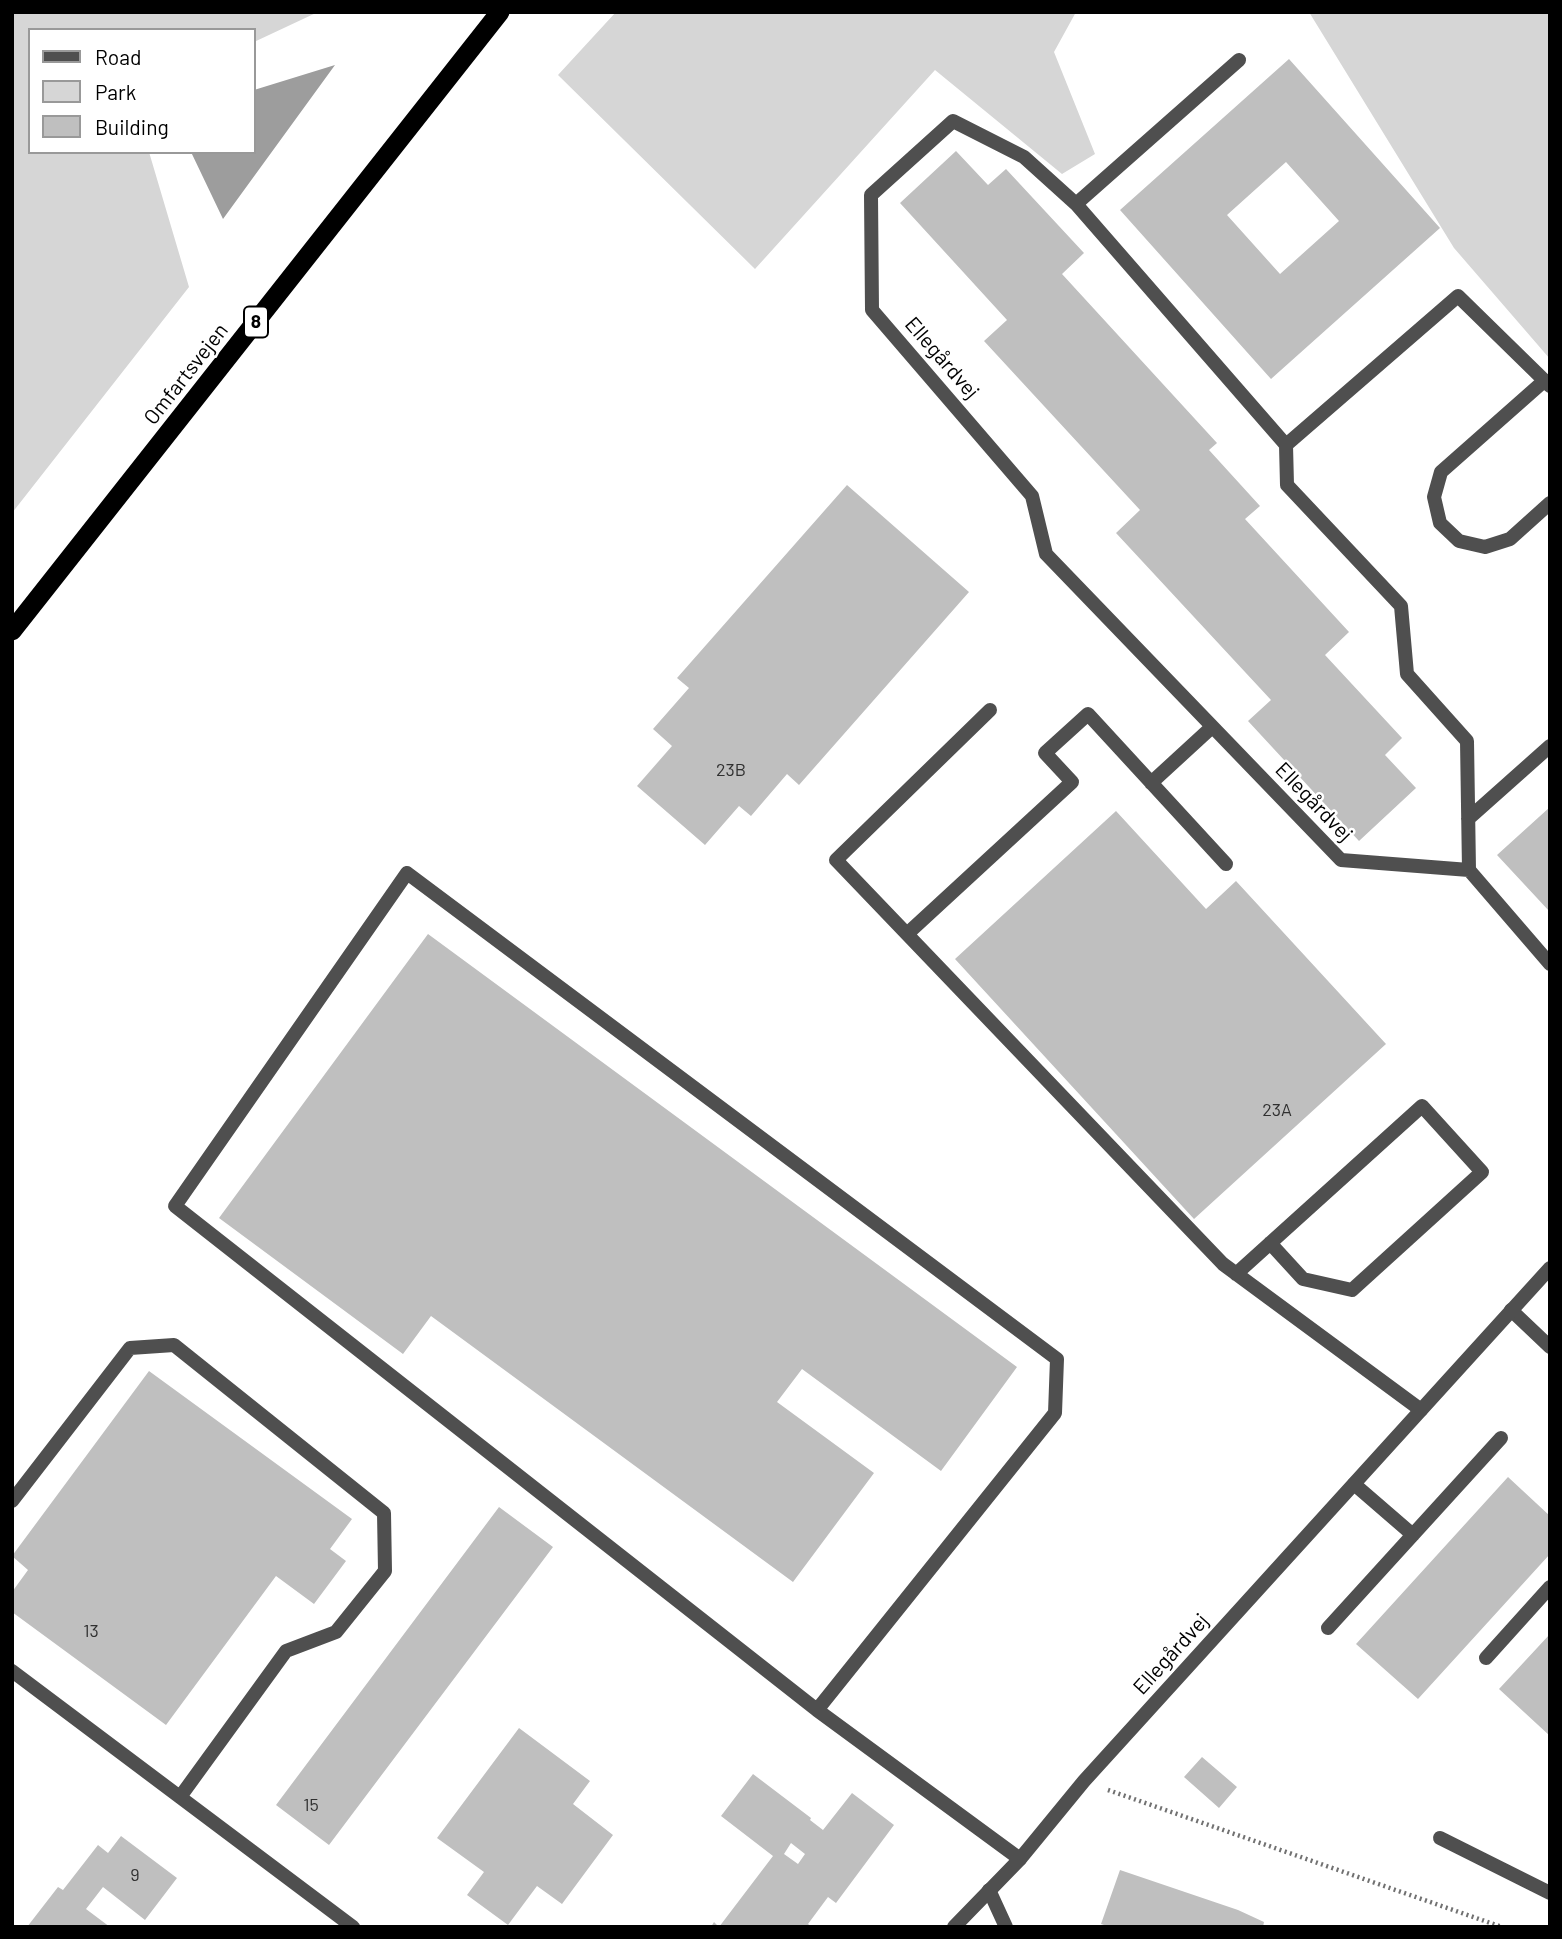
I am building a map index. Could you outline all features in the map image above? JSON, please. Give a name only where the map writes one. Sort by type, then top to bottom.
[{"type":"highway","name":"Omfartsvejen","points":[[12,631],[500,12]]},
{"type":"street","points":[[1076,204],[1239,60]]},
{"type":"street","name":"Ellegårdvej","points":[[1286,445],[1076,204],[1024,157],[953,121],[871,195],[872,310],[1032,496],[1046,554],[1341,860],[1469,870]]},
{"type":"street","points":[[1550,503],[1510,539],[1485,547],[1460,541],[1440,523],[1434,497],[1441,472],[1547,384],[1458,296],[1286,445],[1287,485],[1401,606],[1407,674],[1467,741],[1469,870],[1550,964]]},
{"type":"street","points":[[990,710],[836,860],[1223,1264],[1421,1410]]},
{"type":"street","points":[[907,934],[1072,782],[1045,752],[1087,714],[1226,864]]},
{"type":"street","points":[[1151,783],[1212,727]]},
{"type":"street","points":[[1468,819],[1550,746]]},
{"type":"street","points":[[817,1710],[1055,1413],[1056,1359],[407,873],[175,1206],[817,1710],[1020,1859]]},
{"type":"street","points":[[1236,1274],[1270,1243],[1422,1106],[1482,1172],[1352,1290],[1303,1279],[1270,1243]]},
{"type":"street","name":"Ellegårdvej","points":[[954,1927],[1020,1859],[1084,1781],[1550,1268]]},
{"type":"street","points":[[1511,1310],[1550,1347]]},
{"type":"street","points":[[12,1501],[130,1348],[174,1345],[384,1513],[384,1571],[336,1632],[286,1651],[180,1797]]},
{"type":"street","points":[[1328,1628],[1501,1437]]},
{"type":"street","points":[[1354,1484],[1413,1535]]},
{"type":"street","points":[[1486,1658],[1550,1587]]},
{"type":"street","points":[[12,1671],[344,1924]]},
{"type":"street","points":[[1440,1838],[1550,1894]]},
{"type":"street","points":[[989,1890],[1006,1927]]},
{"type":"path","points":[[1084,1781],[1502,1927]]},
{"type":"green space","points":[[12,12],[318,12],[256,41],[256,28],[28,28],[28,154],[150,154],[189,287],[12,513]]},
{"type":"green space","points":[[616,12],[1076,12],[1054,52],[1095,154],[1062,174],[935,70],[755,269],[558,75]]},
{"type":"green space","points":[[1309,12],[1550,12],[1550,359],[1454,248]]},
{"type":"shaded area","points":[[335,65],[223,219],[192,154],[256,154],[256,89]]},
{"type":"building","points":[[1289,59],[1440,228],[1271,379],[1120,210]],"holes":[[[1286,162],[1339,221],[1280,274],[1227,215]]]},
{"type":"building","points":[[956,151],[988,185],[1006,169],[1084,253],[1062,274],[1217,443],[1209,450],[1260,506],[1245,519],[1349,632],[1325,655],[1402,738],[1385,755],[1416,788],[1359,841],[1248,721],[1271,700],[1116,533],[1140,510],[984,341],[1007,320],[900,203]]},
{"type":"building","points":[[847,485],[969,592],[799,785],[787,774],[751,816],[739,806],[705,845],[637,786],[672,746],[653,729],[689,688],[677,678]]},
{"type":"building","points":[[1550,807],[1550,912],[1497,855]]},
{"type":"building","points":[[1116,811],[1206,909],[1236,881],[1386,1044],[1194,1219],[955,959]]},
{"type":"building","points":[[428,934],[1017,1367],[941,1471],[802,1369],[777,1402],[874,1473],[793,1582],[431,1316],[403,1354],[219,1218]]},
{"type":"building","points":[[149,1371],[352,1519],[330,1549],[346,1561],[314,1604],[276,1576],[166,1725],[12,1612],[12,1592],[28,1570],[12,1556]]},
{"type":"building","points":[[1508,1477],[1550,1516],[1550,1554],[1418,1699],[1356,1644]]},
{"type":"building","points":[[499,1507],[553,1547],[329,1845],[276,1805]]},
{"type":"building","points":[[1550,1634],[1550,1736],[1499,1689]]},
{"type":"building","points":[[519,1728],[590,1781],[573,1804],[613,1835],[562,1904],[537,1886],[508,1925],[467,1895],[484,1872],[437,1838]]},
{"type":"building","points":[[1202,1757],[1237,1787],[1219,1808],[1184,1777]]},
{"type":"building","points":[[753,1774],[823,1830],[852,1793],[894,1825],[836,1903],[828,1897],[808,1924],[812,1927],[719,1927],[773,1856],[721,1816]],"holes":[[[791,1843],[805,1854],[798,1864],[784,1854]]]},
{"type":"building","points":[[121,1836],[177,1878],[145,1920],[103,1887],[86,1909],[110,1927],[27,1927],[58,1887],[63,1890],[98,1845],[108,1853]]},
{"type":"building","points":[[1120,1870],[1238,1910],[1264,1922],[1263,1927],[1110,1927],[1101,1924]]}]
